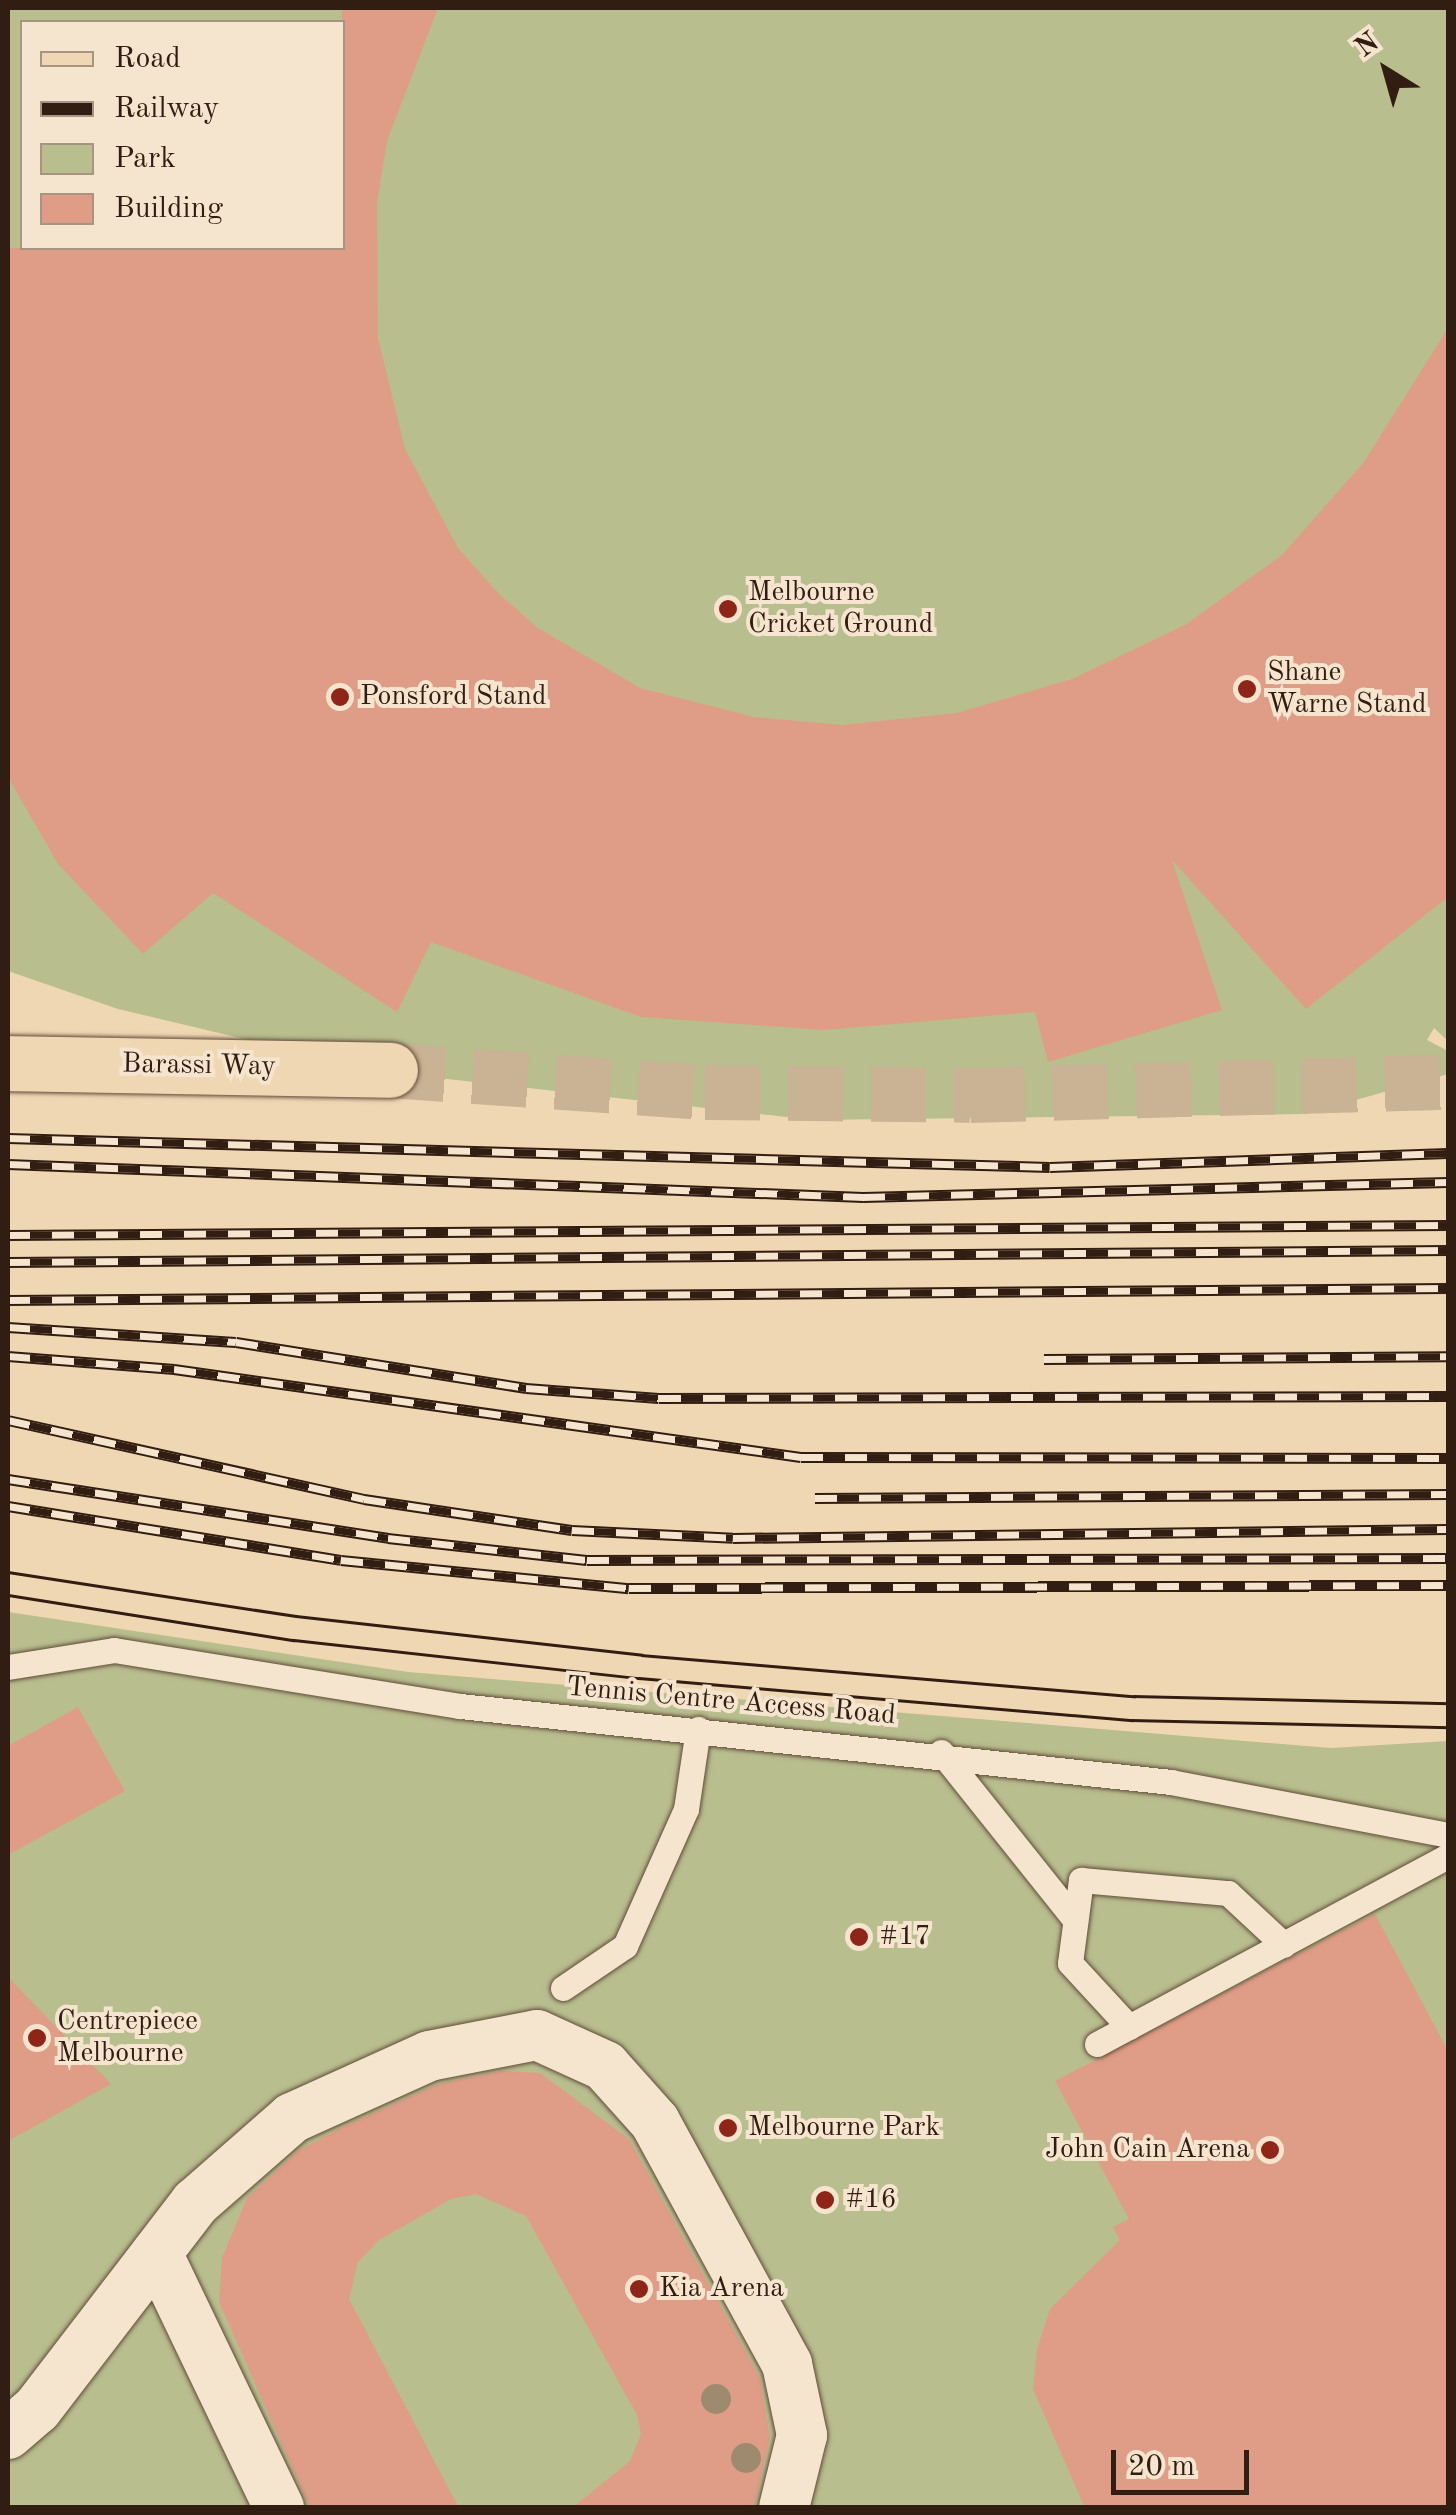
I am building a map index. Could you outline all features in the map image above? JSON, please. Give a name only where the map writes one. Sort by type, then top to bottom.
[{"type":"main road","name":"Barassi Way","points":[[8,1063],[390,1070]]},
{"type":"street","points":[[8,2434],[36,2409],[195,2204],[292,2118],[428,2056],[537,2035],[606,2066],[655,2122],[786,2364],[802,2435],[784,2508]]},
{"type":"street","points":[[157,2252],[279,2508]]},
{"type":"lane","name":"Tennis Centre Access Road","points":[[8,1668],[114,1650],[460,1706],[941,1752],[1171,1782],[1448,1835]]},
{"type":"lane","points":[[564,1988],[625,1946],[686,1810],[698,1728]]},
{"type":"lane","points":[[941,1752],[1076,1920]]},
{"type":"lane","points":[[1097,2044],[1448,1856]]},
{"type":"lane","points":[[1129,2027],[1070,1964],[1081,1880],[1228,1892],[1284,1944]]},
{"type":"green space","name":"Melbourne Cricket Ground","points":[[8,8],[1448,8],[1448,1041],[1434,1028],[1427,1040],[1448,1051],[1448,1074],[1306,1114],[813,1120],[384,1072],[118,1009],[8,971]]},
{"type":"green space","name":"Melbourne Park","points":[[8,1612],[408,1672],[1331,1748],[1448,1741],[1448,2507],[8,2508]]},
{"type":"building","points":[[342,8],[438,8],[387,141],[377,203],[378,338],[405,449],[458,548],[498,593],[538,628],[640,688],[754,717],[842,725],[957,713],[1072,679],[1185,625],[1282,555],[1364,462],[1448,328],[1448,897],[1306,1009],[1172,860],[1222,1010],[1048,1062],[1035,1012],[824,1030],[641,1017],[431,942],[397,1012],[213,893],[143,954],[58,864],[8,777],[8,248],[345,250]]},
{"type":"building","points":[[78,1707],[125,1791],[8,1855],[8,1746]]},
{"type":"building","name":"John Cain Arena","points":[[1375,1914],[1448,2051],[1448,2508],[1085,2508],[1033,2389],[1037,2349],[1050,2309],[1120,2240],[1113,2227],[1129,2219],[1055,2081]]},
{"type":"building","name":"Centrepiece Melbourne","points":[[8,1977],[111,2084],[8,2141]]},
{"type":"building","name":"Kia Arena","points":[[502,2071],[540,2073],[629,2139],[760,2378],[770,2437],[754,2508],[572,2508],[630,2461],[641,2434],[637,2415],[526,2216],[476,2194],[451,2199],[379,2240],[358,2262],[349,2299],[459,2508],[310,2508],[219,2302],[222,2258],[247,2198],[299,2150],[349,2124],[438,2084]]},
{"type":"tunnel","points":[[390,1070],[705,1092],[970,1095],[1448,1082]]},
{"type":"tram line","points":[[8,1572],[296,1616],[642,1655],[1134,1696],[1448,1703]]},
{"type":"tram line","points":[[8,1595],[293,1640],[639,1678],[1132,1720],[1448,1727]]},
{"type":"railway","points":[[8,1138],[1050,1167],[1448,1153]]},
{"type":"railway","points":[[8,1164],[863,1197],[1448,1182]]},
{"type":"railway","points":[[8,1235],[1448,1225]]},
{"type":"railway","points":[[8,1262],[1448,1250]]},
{"type":"railway","points":[[8,1300],[1448,1288]]},
{"type":"railway","points":[[8,1327],[236,1342],[526,1388],[659,1398],[1448,1396]]},
{"type":"railway","points":[[8,1356],[174,1369],[801,1457],[1448,1458]]},
{"type":"railway","points":[[1044,1359],[1448,1356]]},
{"type":"railway","points":[[8,1420],[364,1499],[572,1530],[733,1538],[1448,1529]]},
{"type":"railway","points":[[8,1479],[388,1538],[587,1560],[1448,1558]]},
{"type":"railway","points":[[815,1498],[1448,1494]]},
{"type":"railway","points":[[8,1506],[341,1560],[629,1588],[1448,1585]]},
{"type":"place","name":"Melbourne Cricket Ground","points":[[728,609]]},
{"type":"place","name":"Shane Warne Stand","points":[[1247,689]]},
{"type":"place","name":"Ponsford Stand","points":[[340,697]]},
{"type":"place","name":"#17","points":[[859,1937]]},
{"type":"place","name":"Centrepiece Melbourne","points":[[37,2038]]},
{"type":"place","name":"Melbourne Park","points":[[728,2128]]},
{"type":"place","name":"John Cain Arena","points":[[1270,2150]]},
{"type":"place","name":"#16","points":[[825,2200]]},
{"type":"place","name":"Kia Arena","points":[[639,2289]]}]
